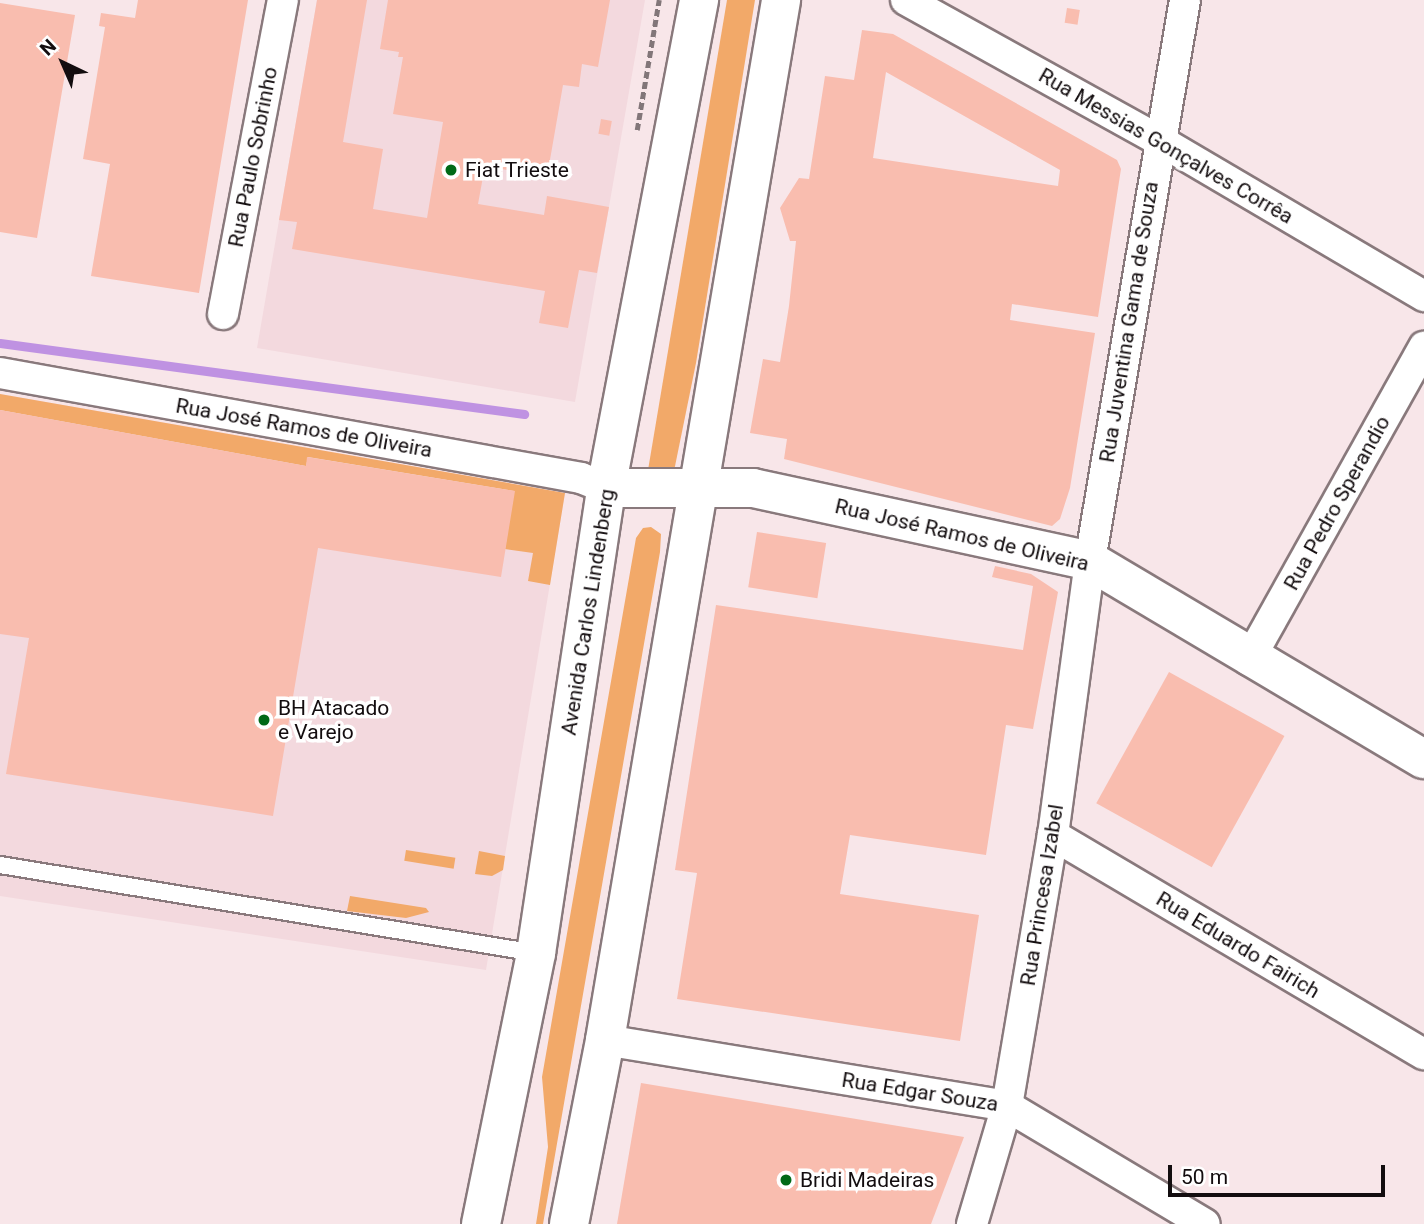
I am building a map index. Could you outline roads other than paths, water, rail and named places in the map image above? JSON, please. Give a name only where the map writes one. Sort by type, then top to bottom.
[{"type":"main road","name":"Avenida Carlos Lindenberg","points":[[481,1224],[536,953],[606,488],[699,0]]},
{"type":"main road","points":[[569,1224],[605,1040],[781,0]]},
{"type":"main road","name":"Rua José Ramos de Oliveira","points":[[606,488],[753,488],[1090,561],[1249,660],[1424,759]]},
{"type":"street","name":"Rua Paulo Sobrinho","points":[[223,314],[283,0]]},
{"type":"street","name":"Rua Messias Gonçalves Corrêa","points":[[906,0],[1159,140],[1424,296]]},
{"type":"street","name":"Rua Juventina Gama de Souza","points":[[1090,561],[1159,140],[1185,0]]},
{"type":"street","name":"Rua Pedro Sperandio","points":[[1249,660],[1424,347]]},
{"type":"street","name":"Rua José Ramos de Oliveira","points":[[0,373],[581,478],[606,488]]},
{"type":"street","name":"Rua Princesa Izabel","points":[[972,1224],[1007,1106],[1053,835],[1090,561]]},
{"type":"street","name":"Rua Eduardo Fairich","points":[[1053,835],[1424,1054]]},
{"type":"street","name":"Rua Edgar Souza","points":[[605,1040],[1007,1106],[1205,1224]]},
{"type":"lane","points":[[0,865],[536,953]]},
{"type":"waterway","points":[[0,343],[524,414]]},
{"type":"place","name":"Fiat Trieste","points":[[451,170]]},
{"type":"place","name":"BH Atacado e Varejo","points":[[264,720]]},
{"type":"place","name":"Bridi Madeiras","points":[[786,1180]]}]
